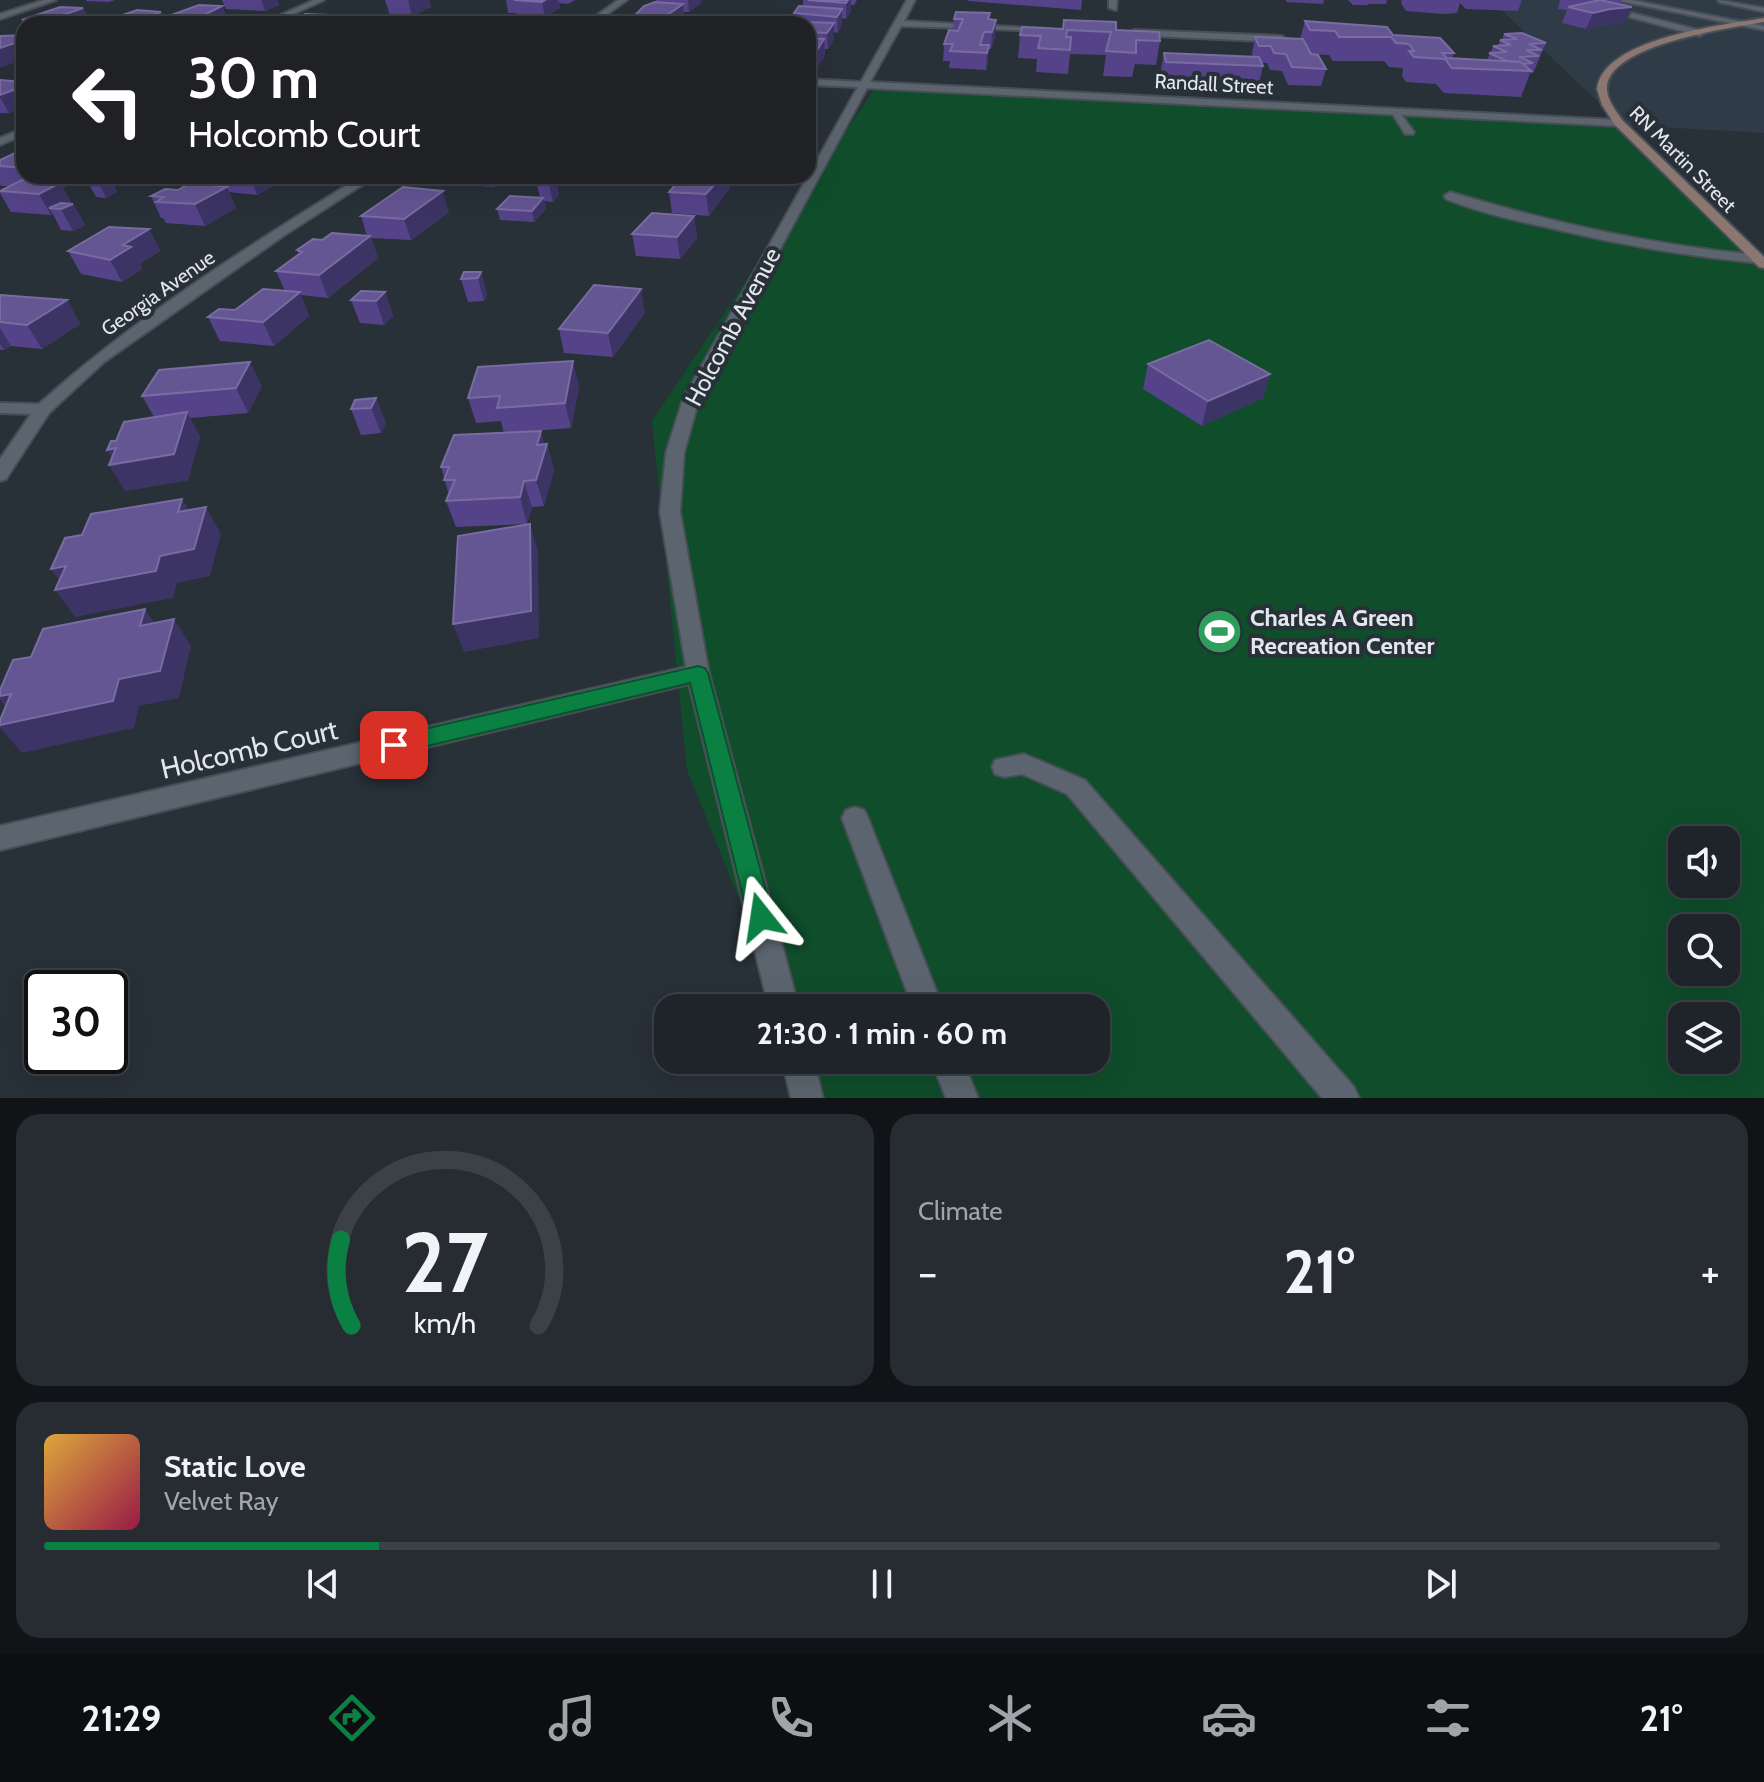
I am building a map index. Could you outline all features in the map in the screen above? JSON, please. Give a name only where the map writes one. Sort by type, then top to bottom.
[{"type":"street","points":[[0,17],[52,0]]},
{"type":"street","points":[[283,16],[320,0]]},
{"type":"street","points":[[600,16],[623,0]]},
{"type":"street","name":"Holcomb Avenue","points":[[816,172],[911,0]]},
{"type":"street","points":[[1619,0],[1764,28]]},
{"type":"street","points":[[1722,0],[1764,10]]},
{"type":"street","points":[[1632,15],[1700,33]]},
{"type":"street","name":"RN Martin Street","points":[[1761,262],[1619,123],[1605,103],[1602,85],[1608,70],[1620,59],[1658,43],[1764,20]]},
{"type":"street","points":[[899,23],[1056,30]]},
{"type":"street","points":[[1119,32],[1292,40]]},
{"type":"street","name":"Randall Street","points":[[816,82],[1619,123]]},
{"type":"street","points":[[1394,112],[1409,132]]},
{"type":"street","name":"Georgia Avenue","points":[[0,475],[43,409],[98,359],[281,231],[357,184]]},
{"type":"street","name":"Holcomb Avenue","points":[[780,994],[698,673],[670,512],[675,453],[691,399],[809,184]]},
{"type":"street","points":[[1450,196],[1471,205],[1574,230],[1761,262]]},
{"type":"street","points":[[0,408],[43,409]]},
{"type":"street","name":"Holcomb Court","points":[[0,838],[698,673]]},
{"type":"street","points":[[1004,767],[1024,764],[1076,787],[1343,1098]]},
{"type":"street","points":[[855,818],[923,994]]},
{"type":"street","points":[[801,1074],[807,1098]]},
{"type":"street","points":[[953,1074],[962,1098]]},
{"type":"shaded area","points":[[1491,0],[1764,0],[1764,133],[1622,125]]},
{"type":"green space","name":"Charles A Green Recreation Center","points":[[875,88],[1622,125],[1764,265],[1764,1098],[819,1098],[810,1074],[1110,1074],[1110,994],[777,994],[687,770],[652,421],[811,184],[816,184],[816,176]]},
{"type":"building","points":[[808,0],[848,0],[846,3]]},
{"type":"building","points":[[1600,0],[1632,7],[1593,13],[1568,7]]},
{"type":"building","points":[[655,2],[683,4],[666,16],[634,16],[644,6]]},
{"type":"building","points":[[199,5],[222,6],[199,16],[169,16]]},
{"type":"building","points":[[799,6],[842,9],[837,17],[794,13]]},
{"type":"building","points":[[60,7],[83,8],[60,16],[34,16]]},
{"type":"building","points":[[137,10],[161,12],[150,16],[120,16]]},
{"type":"building","points":[[956,12],[990,13],[988,19],[996,20],[992,32],[984,32],[980,45],[989,45],[987,53],[950,51],[953,44],[944,44],[949,30],[958,31],[963,19],[954,19]]},
{"type":"building","points":[[305,14],[354,16],[301,16]]},
{"type":"building","points":[[1064,20],[1116,22],[1116,30],[1159,32],[1160,41],[1136,40],[1136,53],[1106,51],[1111,32],[1067,30],[1066,37],[1071,37],[1070,50],[1038,48],[1041,36],[1020,35],[1022,27],[1063,29]]},
{"type":"building","points":[[1305,21],[1387,27],[1393,35],[1440,38],[1454,53],[1442,53],[1447,58],[1521,62],[1531,71],[1452,68],[1445,59],[1414,57],[1409,51],[1414,51],[1409,44],[1396,43],[1391,37],[1339,37],[1335,31],[1310,30]]},
{"type":"building","points":[[816,22],[834,23],[827,33],[816,32]]},
{"type":"building","points":[[1522,33],[1546,43],[1529,44],[1542,50],[1526,50],[1539,56],[1519,57],[1533,63],[1507,61],[1489,53],[1507,52],[1493,46],[1511,45],[1500,40],[1517,39],[1504,34]]},
{"type":"building","points":[[16,35],[16,43],[0,48],[0,36]]},
{"type":"building","points":[[1255,37],[1303,39],[1311,54],[1318,55],[1326,69],[1292,67],[1286,54],[1274,53],[1271,46],[1259,46]]},
{"type":"building","points":[[816,38],[824,39],[816,52]]},
{"type":"building","points":[[1164,53],[1259,57],[1263,66],[1166,62]]},
{"type":"building","points":[[0,80],[16,81],[16,89],[0,95]]},
{"type":"building","points":[[16,153],[16,167],[0,166],[0,160]]},
{"type":"building","points":[[16,183],[58,184],[39,194],[0,191]]},
{"type":"building","points":[[188,184],[227,187],[195,204],[156,202],[164,197],[151,196],[165,189],[178,190]]},
{"type":"building","points":[[676,184],[715,184],[706,194],[669,192]]},
{"type":"building","points":[[403,187],[443,191],[404,219],[361,216]]},
{"type":"building","points":[[510,196],[543,198],[532,211],[497,209]]},
{"type":"building","points":[[61,203],[73,204],[61,209],[49,208]]},
{"type":"building","points":[[652,213],[694,216],[677,237],[632,234]]},
{"type":"building","points":[[109,227],[149,229],[123,245],[131,247],[110,260],[68,251]]},
{"type":"building","points":[[332,233],[370,236],[319,275],[276,271],[302,252],[297,250],[313,239],[322,240]]},
{"type":"building","points":[[464,272],[481,272],[478,278],[461,279]]},
{"type":"building","points":[[594,285],[641,289],[608,333],[559,329]]},
{"type":"building","points":[[263,289],[300,292],[263,322],[208,317],[219,309],[235,310]]},
{"type":"building","points":[[361,291],[385,292],[376,301],[351,300]]},
{"type":"building","points":[[0,295],[67,300],[27,325],[0,322]]},
{"type":"building","points":[[1209,340],[1270,374],[1208,401],[1148,364]]},
{"type":"building","points":[[573,361],[565,403],[497,408],[500,396],[468,398],[478,367]]},
{"type":"building","points":[[250,362],[236,388],[142,396],[159,370]]},
{"type":"building","points":[[376,398],[371,408],[351,409],[355,400]]},
{"type":"building","points":[[187,412],[174,454],[109,465],[116,448],[107,450],[111,441],[116,441],[124,422]]},
{"type":"building","points":[[541,431],[537,445],[547,444],[536,480],[524,481],[520,497],[446,501],[455,480],[444,480],[449,467],[441,467],[454,435]]},
{"type":"building","points":[[182,499],[178,512],[206,507],[194,549],[160,556],[156,571],[55,590],[66,566],[51,569],[65,538],[82,535],[91,514]]},
{"type":"building","points":[[530,524],[531,611],[453,624],[458,536]]},
{"type":"building","points":[[145,609],[140,626],[174,619],[160,671],[119,679],[113,701],[0,725],[11,694],[0,696],[0,690],[13,660],[31,657],[43,629]]},
{"type":"place","name":"Charles A Green Recreation Center","points":[[1219,632]]},
{"type":"route","points":[[394,745],[698,673],[761,917]]}]
